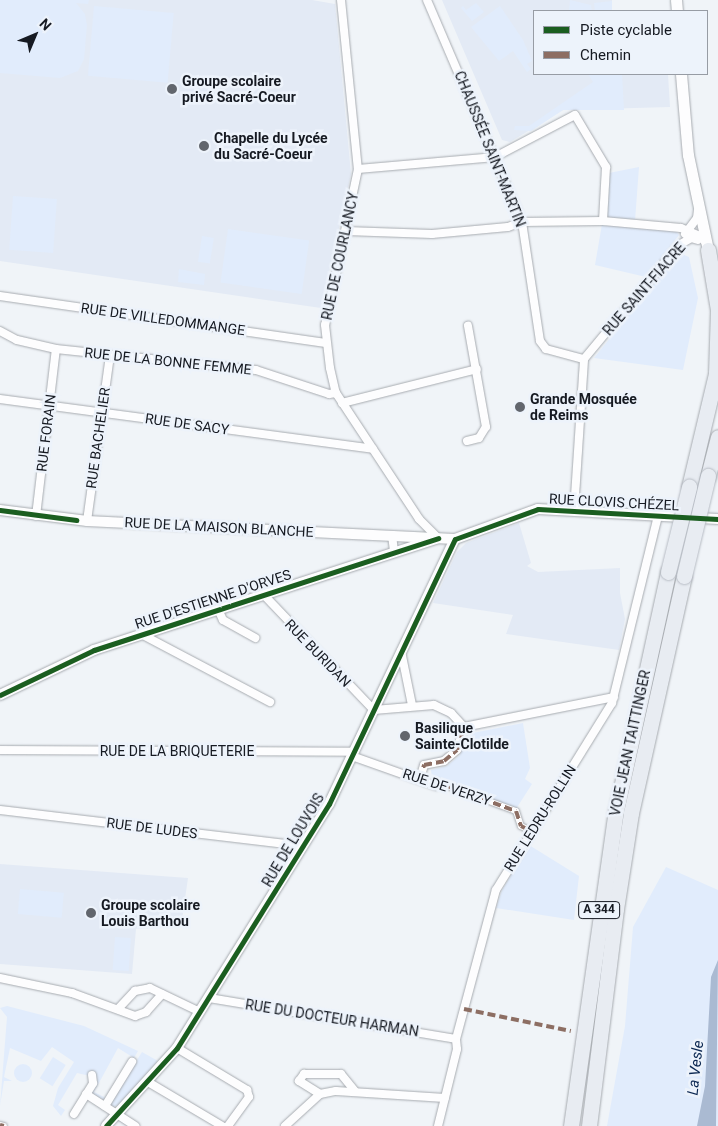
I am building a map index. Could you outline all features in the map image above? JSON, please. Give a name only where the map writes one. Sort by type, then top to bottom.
[{"type":"highway","name":"VOIE JEAN TAITTINGER","points":[[570,1126],[616,811],[668,572],[717,370],[718,310],[708,250]]},
{"type":"highway","name":"VOIE JEAN TAITTINGER","points":[[589,1126],[616,909],[632,813],[684,576],[718,437]]},
{"type":"main road","points":[[681,75],[684,123],[698,210],[708,250]]},
{"type":"street","name":"RUE DE COURLANCY","points":[[341,0],[358,169],[325,325],[326,343],[336,393],[419,519],[438,538]]},
{"type":"street","name":"CHAUSSÉE SAINT-MARTIN","points":[[427,0],[496,157],[522,222],[540,341],[546,349],[584,359]]},
{"type":"street","points":[[358,169],[496,157],[575,116],[606,167],[603,221]]},
{"type":"street","points":[[679,245],[698,210]]},
{"type":"street","points":[[346,232],[432,234],[508,227],[522,222],[603,221],[681,228],[702,237],[708,250]]},
{"type":"street","points":[[687,231],[704,230]]},
{"type":"street","name":"RUE SAINT-FIACRE","points":[[584,359],[679,245],[691,238],[700,240],[708,250]]},
{"type":"street","name":"RUE DE VILLEDOMMANGE","points":[[0,296],[326,343]]},
{"type":"street","points":[[467,441],[479,438],[486,427],[468,326]]},
{"type":"street","name":"RUE DE LA BONNE FEMME","points":[[0,331],[17,340],[56,349],[256,370],[329,394],[336,393]]},
{"type":"street","name":"RUE FORAIN","points":[[36,516],[56,349]]},
{"type":"street","name":"RUE BACHELIER","points":[[87,521],[110,355]]},
{"type":"street","points":[[574,511],[584,359]]},
{"type":"street","points":[[342,402],[477,369]]},
{"type":"street","name":"RUE DE SACY","points":[[0,399],[373,449]]},
{"type":"street","name":"RUE CLOVIS CHÉZEL","points":[[455,539],[538,509],[718,519]]},
{"type":"street","name":"RUE DE LA MAISON BLANCHE","points":[[0,510],[87,521],[455,539]]},
{"type":"street","name":"RUE LEDRU-ROLLIN","points":[[438,1126],[457,1049],[456,1039],[496,890],[614,697],[658,516]]},
{"type":"street","points":[[392,535],[394,552]]},
{"type":"street","name":"RUE D'ESTIENNE D'ORVES","points":[[0,695],[94,650],[438,538]]},
{"type":"street","name":"RUE DE LOUVOIS","points":[[106,1126],[177,1048],[329,804],[455,539]]},
{"type":"street","name":"RUE BURIDAN","points":[[263,594],[374,710]]},
{"type":"street","points":[[218,609],[222,620],[255,638]]},
{"type":"street","name":"RUE D'ESTIENNE D'ORVES","points":[[163,645],[164,626]]},
{"type":"street","name":"RUE D'ESTIENNE D'ORVES","points":[[140,634],[270,702]]},
{"type":"street","points":[[401,651],[412,705]]},
{"type":"street","points":[[464,727],[614,697]]},
{"type":"street","points":[[374,710],[412,705],[443,707],[464,727]]},
{"type":"street","points":[[420,780],[424,765],[444,761],[458,750],[464,727]]},
{"type":"street","name":"RUE DE LA BRIQUETERIE","points":[[0,750],[353,754]]},
{"type":"street","name":"RUE DE VERZY","points":[[353,754],[436,786],[437,782],[516,811],[521,826],[531,832]]},
{"type":"street","name":"RUE DE LUDES","points":[[0,810],[304,846]]},
{"type":"street","points":[[0,978],[43,985],[140,1016],[162,994]]},
{"type":"street","points":[[118,1009],[135,991],[143,988],[162,994],[200,1012]]},
{"type":"street","name":"RUE DU DOCTEUR HARMAN","points":[[209,998],[456,1039]]},
{"type":"street","points":[[177,1048],[247,1090],[249,1097],[228,1126]]},
{"type":"street","points":[[106,1106],[132,1062]]},
{"type":"street","points":[[355,1091],[342,1074],[304,1074],[299,1081],[320,1094],[355,1091],[445,1098]]},
{"type":"street","points":[[74,1114],[93,1083],[92,1076]]},
{"type":"street","points":[[148,1082],[222,1126]]},
{"type":"street","points":[[86,1094],[118,1113],[130,1125]]},
{"type":"street","points":[[285,1126],[320,1094]]},
{"type":"street","points":[[0,1125],[4,1126]]},
{"type":"shaded area","name":"Groupe scolaire privé Sacré-Coeur","points":[[0,0],[312,0],[335,4],[351,174],[321,308],[0,261]]},
{"type":"shaded area","points":[[0,0],[89,0],[88,4],[76,3],[85,14],[87,25],[84,59],[78,71],[60,78],[0,73]]},
{"type":"shaded area","points":[[442,0],[612,0],[612,10],[533,10],[533,75],[668,75],[670,107],[563,110],[510,142],[502,140]]},
{"type":"shaded area","points":[[570,0],[591,5],[592,10],[569,10]]},
{"type":"shaded area","points":[[612,1],[612,10],[595,10],[594,3]]},
{"type":"shaded area","points":[[476,3],[484,12],[472,21],[461,8],[463,6],[466,10]]},
{"type":"shaded area","points":[[94,6],[174,13],[168,83],[88,76]]},
{"type":"shaded area","points":[[500,6],[523,40],[532,61],[527,64],[531,69],[527,72],[513,51],[499,61],[471,27]]},
{"type":"shaded area","points":[[589,75],[622,75],[624,110],[563,110],[531,131],[514,130],[515,126],[529,126],[593,82]]},
{"type":"shaded area","points":[[639,167],[635,221],[603,219],[609,173]]},
{"type":"shaded area","points":[[13,196],[57,199],[53,253],[9,250]]},
{"type":"shaded area","points":[[602,224],[676,231],[679,235],[646,277],[595,265]]},
{"type":"shaded area","points":[[228,229],[309,240],[302,294],[220,282]]},
{"type":"shaded area","points":[[202,236],[214,238],[210,264],[198,262]]},
{"type":"shaded area","points":[[679,253],[689,257],[698,298],[683,370],[594,358]]},
{"type":"shaded area","points":[[179,269],[205,274],[204,285],[178,282]]},
{"type":"shaded area","points":[[519,523],[531,563],[527,566],[538,572],[620,568],[620,593],[625,619],[619,650],[506,634],[513,615],[433,603],[457,552],[466,543]]},
{"type":"shaded area","points":[[523,723],[530,768],[525,779],[532,784],[516,809],[432,779],[431,770],[447,766],[460,755],[468,734]]},
{"type":"shaded area","points":[[529,845],[579,876],[574,920],[496,908],[502,890]]},
{"type":"shaded area","name":"Groupe scolaire Louis Barthou","points":[[0,864],[188,878],[181,927],[136,929],[132,974],[0,964]]},
{"type":"shaded area","points":[[666,867],[718,890],[718,1126],[607,1126],[625,1026],[633,927]]},
{"type":"shaded area","points":[[20,889],[64,893],[62,918],[18,914]]},
{"type":"shaded area","points":[[115,937],[131,938],[129,971],[113,970]]},
{"type":"shaded area","points":[[718,960],[716,1126],[697,1126],[705,1086],[711,977]]},
{"type":"shaded area","points":[[7,1006],[84,1026],[138,1051],[134,1058],[118,1048],[94,1092],[108,1099],[106,1101],[92,1094],[90,1076],[77,1073],[58,1105],[65,1110],[61,1116],[53,1106],[58,1088],[74,1062],[52,1047],[41,1061],[10,1048],[4,1077],[12,1081],[4,1081],[0,1106],[7,1017],[0,1008]]},
{"type":"shaded area","points":[[142,1052],[158,1061],[119,1105],[113,1107],[110,1103]]},
{"type":"shaded area","points":[[53,1057],[66,1065],[52,1086],[40,1078]]},
{"type":"shaded area","points":[[23,1064],[29,1067],[32,1073],[29,1079],[23,1082],[17,1079],[14,1073],[17,1067]]},
{"type":"marked path","points":[[420,779],[424,765],[444,761],[457,750],[464,727]]},
{"type":"marked path","points":[[436,786],[437,782],[516,811],[521,826],[531,831]]},
{"type":"marked path","points":[[464,1009],[571,1031]]},
{"type":"marked path","points":[[0,1125],[4,1126]]},
{"type":"cycle path","points":[[106,1126],[177,1048],[329,804],[455,539],[538,509],[718,519]]},
{"type":"cycle path","points":[[0,510],[76,520]]},
{"type":"cycle path","points":[[0,695],[94,650],[438,538]]},
{"type":"place","name":"Groupe scolaire privé Sacré-Coeur","points":[[172,89]]},
{"type":"place","name":"Chapelle du Lycée du Sacré-Coeur","points":[[204,146]]},
{"type":"place","name":"Grande Mosquée de Reims","points":[[520,407]]},
{"type":"place","name":"Basilique Sainte-Clotilde","points":[[405,736]]},
{"type":"place","name":"Groupe scolaire Louis Barthou","points":[[91,913]]},
{"type":"water label","name":"La Vesle","points":[[696,1068]]}]
